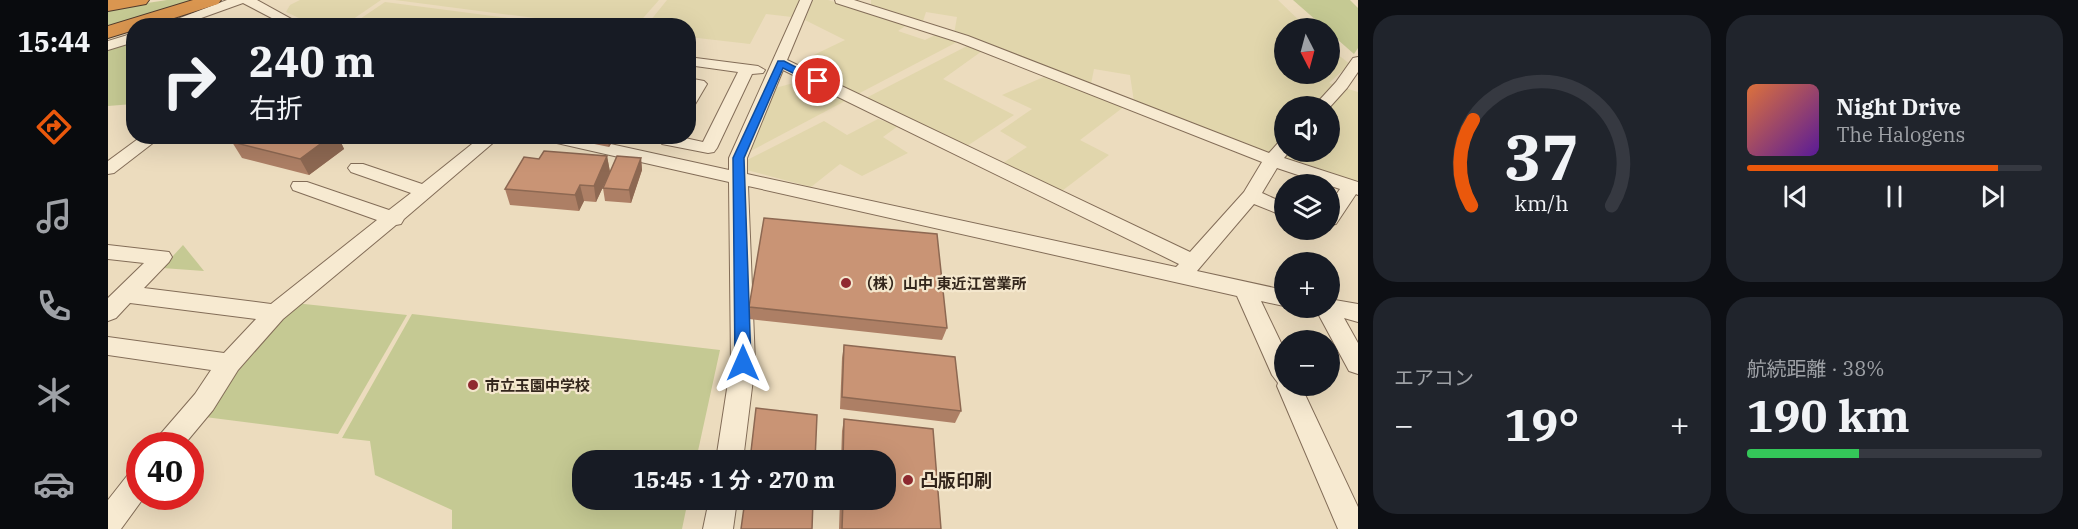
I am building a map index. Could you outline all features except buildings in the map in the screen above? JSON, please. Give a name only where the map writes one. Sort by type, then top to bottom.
[{"type":"highway","points":[[108,5],[140,0]]},
{"type":"highway","points":[[154,18],[212,0]]},
{"type":"highway","points":[[108,32],[126,26]]},
{"type":"street","points":[[188,18],[239,0]]},
{"type":"street","points":[[247,0],[273,18]]},
{"type":"street","points":[[730,450],[743,363],[738,158],[779,68],[793,27],[806,0]]},
{"type":"street","points":[[841,0],[963,39],[1274,152]]},
{"type":"street","points":[[108,46],[126,40]]},
{"type":"street","points":[[1332,96],[1358,61]]},
{"type":"street","points":[[696,62],[747,69],[779,68],[1187,269],[1245,290],[1274,296]]},
{"type":"street","points":[[692,144],[708,148],[747,69]]},
{"type":"street","points":[[108,169],[142,144]]},
{"type":"street","points":[[178,432],[204,402],[229,363],[275,313],[394,219],[483,144]]},
{"type":"street","points":[[583,144],[740,180],[1187,269]]},
{"type":"street","points":[[657,161],[666,144]]},
{"type":"street","points":[[1187,269],[1251,196],[1274,159]]},
{"type":"street","points":[[1298,162],[1355,187],[1340,205]]},
{"type":"street","points":[[357,168],[426,192]]},
{"type":"street","points":[[300,186],[394,219]]},
{"type":"street","points":[[1251,196],[1274,206]]},
{"type":"street","points":[[108,252],[162,257],[108,312]]},
{"type":"street","points":[[1245,290],[1274,353]]},
{"type":"street","points":[[125,294],[275,313]]},
{"type":"street","points":[[1340,310],[1358,313]]},
{"type":"street","points":[[1333,318],[1358,364]]},
{"type":"street","points":[[108,346],[229,363]]},
{"type":"street","points":[[1293,396],[1353,529]]},
{"type":"street","points":[[108,523],[126,499]]},
{"type":"street","points":[[718,529],[721,510]]},
{"type":"shaded area","points":[[300,0],[381,0],[355,18],[299,18],[286,12],[290,5]]},
{"type":"shaded area","points":[[395,0],[659,0],[643,18],[534,18]]},
{"type":"shaded area","points":[[667,0],[800,0],[792,17],[766,14],[750,44],[696,38],[696,18],[652,18]]},
{"type":"shaded area","points":[[813,0],[828,0],[908,24],[898,31],[925,40],[937,34],[959,41],[856,95],[797,63],[845,40],[805,20]]},
{"type":"shaded area","points":[[871,0],[1278,0],[1297,18],[1274,18],[1274,84],[1332,84],[1358,92],[1358,186],[1340,179],[1340,174],[1326,174],[1294,162],[1340,162],[1340,96],[1274,96],[1274,154],[1134,102],[1130,75],[1094,69],[1091,84],[972,37],[954,34],[957,17],[926,12],[923,21],[871,7]]},
{"type":"shaded area","points":[[385,2],[508,18],[361,18]]},
{"type":"shaded area","points":[[969,45],[982,51],[943,79],[1014,115],[964,148],[864,99]]},
{"type":"shaded area","points":[[1340,56],[1350,64],[1340,73]]},
{"type":"shaded area","points":[[1046,76],[1125,106],[1080,140],[1109,155],[1058,194],[1000,165],[1027,147],[1000,131],[1032,109],[1002,95]]},
{"type":"shaded area","points":[[805,80],[847,100],[749,152],[775,88]]},
{"type":"shaded area","points":[[878,119],[898,126],[883,137],[908,153],[862,176],[840,164],[811,187],[743,169],[747,160],[824,121],[847,135]]},
{"type":"green space","points":[[167,0],[201,0],[139,18],[126,18],[126,22],[108,27],[108,9]]},
{"type":"green space","points":[[1293,0],[1350,0],[1358,8],[1358,48],[1354,54],[1340,42],[1340,18],[1314,18]]},
{"type":"green space","points":[[126,41],[126,105],[108,106],[108,47]]},
{"type":"green space","points":[[183,245],[204,271],[162,268]]},
{"type":"green space","points":[[295,303],[407,315],[338,434],[205,417],[235,375]]},
{"type":"green space","name":"市立玉園中学校","points":[[412,314],[720,350],[698,450],[572,450],[572,510],[686,510],[682,529],[452,529],[452,510],[375,475],[370,441],[342,438]]},
{"type":"place","name":"（株）山中 東近江営業所","points":[[846,283]]},
{"type":"place","name":"市立玉園中学校","points":[[473,385]]},
{"type":"place","name":"凸版印刷","points":[[908,480]]},
{"type":"route","points":[[743,363],[738,158],[781,63],[818,81]]}]
